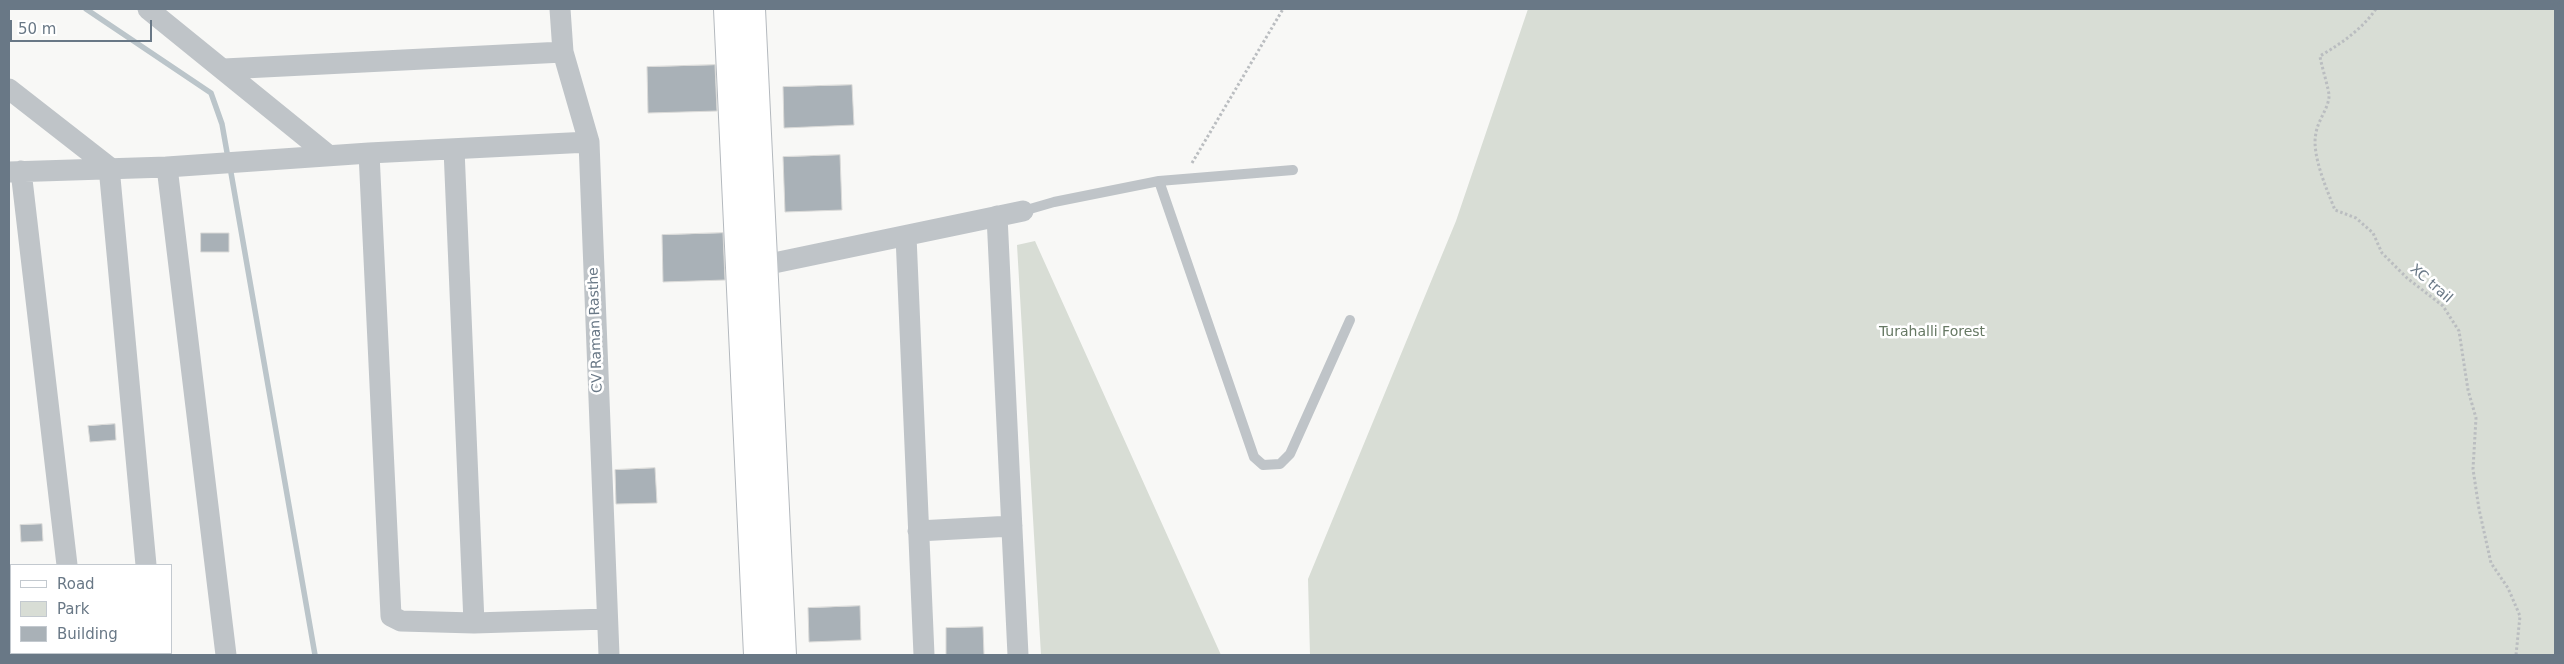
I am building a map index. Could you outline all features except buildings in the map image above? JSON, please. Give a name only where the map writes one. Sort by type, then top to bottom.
[{"type":"main road","points":[[728,9],[752,268],[782,655]]},
{"type":"main road","points":[[751,9],[752,268],[758,655]]},
{"type":"street","points":[[148,9],[328,155]]},
{"type":"street","name":"CV Raman Rasthe","points":[[560,9],[563,52],[589,142],[609,655]]},
{"type":"street","points":[[224,69],[563,52]]},
{"type":"street","points":[[9,89],[109,167],[146,564]]},
{"type":"street","points":[[67,564],[15,171],[109,167],[167,167],[368,152],[589,142]]},
{"type":"street","points":[[454,149],[474,622]]},
{"type":"street","points":[[368,152],[389,612],[391,616],[401,621],[474,622],[607,619]]},
{"type":"street","points":[[167,167],[226,655]]},
{"type":"street","points":[[752,268],[1023,211]]},
{"type":"street","points":[[997,216],[1018,655]]},
{"type":"street","points":[[906,236],[924,655]]},
{"type":"street","points":[[918,531],[1012,526]]},
{"type":"lane","points":[[1023,211],[1054,202],[1160,181],[1292,170]]},
{"type":"lane","points":[[1160,181],[1254,457],[1263,466],[1280,464],[1290,454],[1350,320]]},
{"type":"path","points":[[1183,179],[1283,9]]},
{"type":"path","name":"XC trail","points":[[2376,9],[2366,24],[2341,44],[2320,56],[2322,71],[2330,95],[2315,133],[2318,158],[2336,210],[2356,218],[2373,233],[2382,253],[2406,278],[2443,306],[2459,331],[2468,390],[2476,418],[2473,469],[2479,509],[2490,563],[2508,588],[2520,616],[2516,655]]},
{"type":"green space","name":"Turahalli Forest","points":[[1528,9],[2555,9],[2555,655],[1310,655],[1308,579],[1456,221]]},
{"type":"green space","points":[[1035,241],[1221,655],[1041,655],[1017,245]]},
{"type":"waterway","points":[[86,9],[211,93],[222,124],[228,158]]},
{"type":"waterway","points":[[230,167],[315,655]]}]
